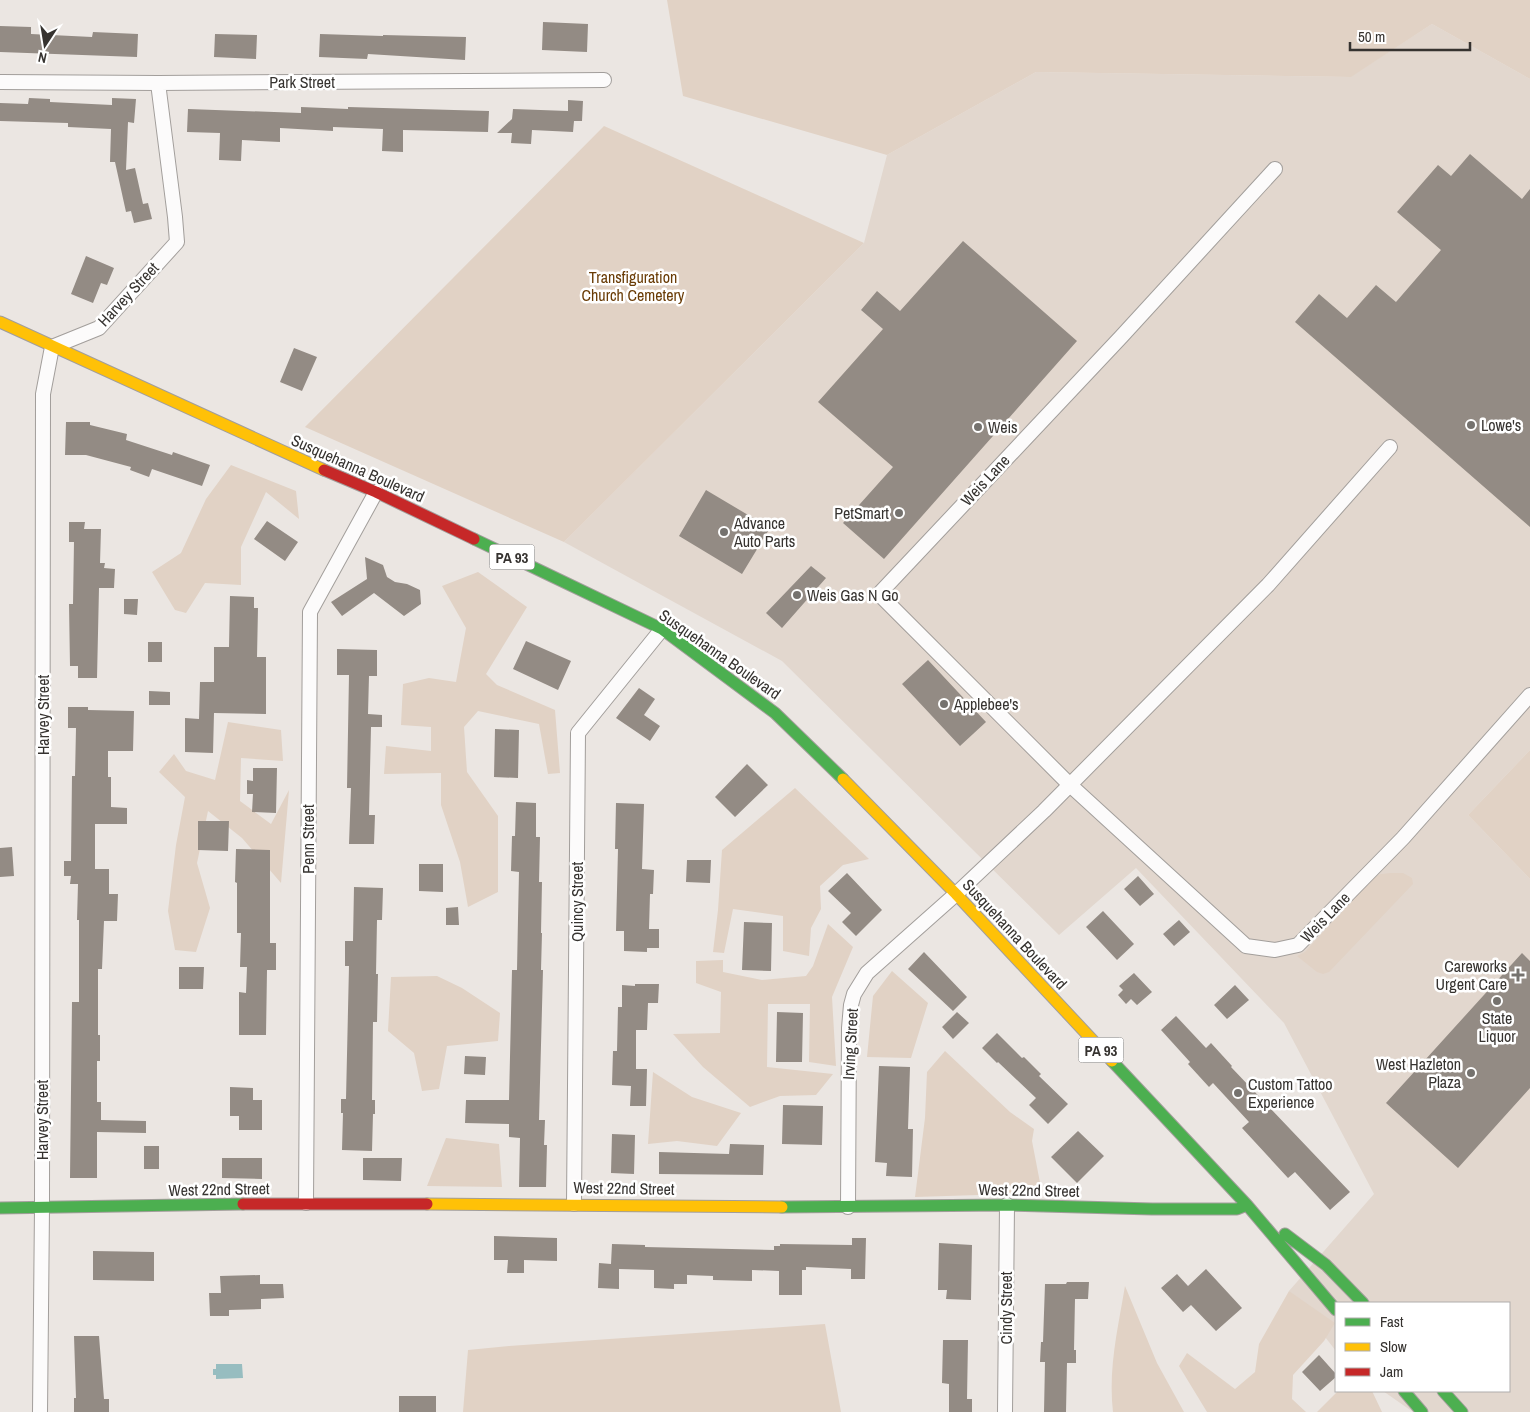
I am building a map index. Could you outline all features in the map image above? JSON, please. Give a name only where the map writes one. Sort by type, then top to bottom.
[{"type":"main road","name":"Susquehanna Boulevard","points":[[0,322],[287,454],[376,492],[662,629],[775,713],[849,785],[956,894],[1247,1205],[1335,1309]]},
{"type":"main road","name":"West 22nd Street","points":[[0,1208],[306,1203],[848,1207],[1007,1205],[1152,1209],[1238,1209],[1247,1205]]},
{"type":"main road","name":"Susquehanna Boulevard","points":[[1247,1205],[1326,1266],[1362,1302]]},
{"type":"main road","points":[[1405,1392],[1422,1412]]},
{"type":"main road","points":[[1444,1392],[1462,1412]]},
{"type":"street","name":"Park Street","points":[[0,82],[158,83],[604,80]]},
{"type":"street","name":"Harvey Street","points":[[40,1412],[43,394],[52,347],[99,328],[177,242],[158,83]]},
{"type":"street","name":"Weis Lane","points":[[1275,169],[1121,338],[879,594],[1069,784],[1246,946],[1275,950],[1298,945],[1403,838],[1530,695]]},
{"type":"street","points":[[956,894],[1044,811],[1268,585],[1390,447]]},
{"type":"street","name":"Penn Street","points":[[306,1203],[310,612],[376,492]]},
{"type":"street","name":"Quincy Street","points":[[574,1204],[578,733],[662,629]]},
{"type":"street","name":"Irving Street","points":[[848,1207],[849,1028],[854,994],[875,964],[956,894]]},
{"type":"street","name":"Cindy Street","points":[[1005,1412],[1007,1205]]},
{"type":"shaded area","points":[[1432,24],[1530,79],[1530,750],[1468,815],[1530,879],[1530,1412],[1413,1412],[1384,1392],[1510,1392],[1510,1302],[1335,1302],[1335,1350],[1289,1291],[1374,1194],[1284,1023],[1136,868],[1059,935],[782,661],[564,542],[864,243],[887,155],[1036,72],[1350,77]]},
{"type":"green space","points":[[667,0],[1530,0],[1530,79],[1432,24],[1351,77],[1036,72],[887,155],[683,96]]},
{"type":"green space","name":"Transfiguration Church Cemetery","points":[[604,126],[864,243],[564,542],[305,427]]},
{"type":"green space","points":[[231,465],[296,491],[299,519],[266,492],[241,547],[241,585],[205,583],[186,613],[175,610],[152,572],[181,553],[206,499]]},
{"type":"green space","points":[[478,572],[527,607],[486,674],[497,685],[555,710],[560,773],[548,774],[539,724],[478,711],[464,727],[467,772],[498,816],[498,892],[468,907],[460,862],[441,805],[441,773],[384,774],[386,746],[431,751],[431,727],[401,725],[403,684],[429,678],[456,682],[466,628],[442,586]]},
{"type":"green space","points":[[228,722],[281,730],[283,761],[241,758],[240,801],[271,824],[289,790],[281,883],[242,838],[208,811],[197,863],[210,908],[196,952],[175,950],[168,911],[176,845],[185,797],[159,772],[174,754],[186,771],[215,780]]},
{"type":"green space","points":[[1530,750],[1530,879],[1468,815]]},
{"type":"green space","points":[[795,788],[869,859],[843,865],[820,886],[821,909],[811,928],[809,956],[783,951],[783,916],[733,909],[724,953],[713,952],[722,850]]},
{"type":"green space","points":[[1391,873],[1403,873],[1412,878],[1413,884],[1329,972],[1323,974],[1317,972],[1297,956],[1305,952],[1373,877]]},
{"type":"green space","points":[[828,924],[853,947],[832,997],[836,1066],[809,1062],[810,1004],[768,1004],[767,1067],[833,1074],[816,1095],[780,1096],[750,1107],[703,1067],[673,1034],[720,1033],[721,992],[696,983],[696,961],[723,960],[723,972],[762,980],[806,976],[813,966]]},
{"type":"green space","points":[[892,971],[928,1003],[911,1058],[867,1057],[873,996]]},
{"type":"green space","points":[[437,976],[462,988],[500,1013],[498,1041],[447,1046],[439,1089],[422,1091],[414,1053],[388,1031],[391,977]]},
{"type":"green space","points":[[945,1051],[1010,1112],[1034,1129],[1032,1141],[1042,1193],[915,1197],[925,1118],[927,1072]]},
{"type":"green space","points":[[653,1072],[692,1097],[741,1113],[717,1146],[677,1141],[648,1144]]},
{"type":"green space","points":[[446,1138],[499,1144],[502,1187],[427,1186]]},
{"type":"green space","points":[[1125,1286],[1157,1363],[1184,1412],[1113,1412],[1113,1364]]},
{"type":"green space","points":[[1289,1291],[1335,1323],[1324,1341],[1293,1375],[1292,1399],[1306,1412],[1207,1412],[1179,1366],[1187,1353],[1235,1389],[1255,1372],[1259,1344]]},
{"type":"green space","points":[[825,1324],[841,1412],[463,1412],[468,1350]]},
{"type":"green space","points":[[1337,1392],[1372,1392],[1382,1412],[1317,1412]]},
{"type":"water","points":[[216,1364],[242,1364],[243,1378],[216,1379],[216,1375],[213,1375],[213,1369],[216,1369]]},
{"type":"building","points":[[543,22],[588,24],[587,52],[542,50]]},
{"type":"building","points":[[0,26],[31,27],[31,34],[92,37],[93,32],[138,34],[137,57],[0,52]]},
{"type":"building","points":[[215,34],[257,35],[256,59],[214,57]]},
{"type":"building","points":[[320,34],[466,37],[465,60],[368,54],[367,59],[319,57]]},
{"type":"building","points":[[29,98],[50,99],[50,102],[112,105],[112,98],[136,99],[134,123],[128,122],[126,170],[135,168],[143,204],[148,203],[152,219],[134,223],[131,211],[126,212],[115,162],[110,162],[111,129],[68,127],[68,123],[0,121],[0,103],[28,104]]},
{"type":"building","points":[[568,100],[583,101],[582,121],[574,121],[573,132],[532,130],[531,144],[511,143],[512,133],[497,133],[512,119],[513,109],[568,111]]},
{"type":"building","points":[[301,107],[489,111],[488,132],[403,130],[403,152],[382,151],[383,129],[333,127],[333,131],[280,128],[280,142],[242,140],[241,161],[219,160],[220,133],[187,132],[188,109],[301,113]]},
{"type":"building","name":"Lowe's","points":[[1470,154],[1522,199],[1530,189],[1530,527],[1295,322],[1319,294],[1347,318],[1376,285],[1396,302],[1441,250],[1397,212],[1438,165],[1451,176]]},
{"type":"building","points":[[963,241],[1077,341],[884,559],[843,523],[893,467],[818,402],[883,329],[861,310],[877,291],[900,311]]},
{"type":"building","points":[[86,256],[114,268],[107,285],[101,283],[93,303],[71,294]]},
{"type":"building","points":[[294,348],[317,357],[302,391],[280,382]]},
{"type":"building","points":[[66,422],[90,422],[90,425],[127,434],[126,440],[172,455],[173,452],[210,465],[202,486],[152,469],[149,477],[130,470],[131,467],[86,455],[65,455]]},
{"type":"building","name":"Advance Auto Parts","points":[[706,490],[770,528],[742,574],[679,536]]},
{"type":"building","points":[[267,521],[298,542],[285,561],[254,539]]},
{"type":"building","points":[[69,522],[85,522],[84,529],[101,529],[100,563],[105,563],[104,568],[115,569],[114,588],[99,588],[97,678],[78,678],[78,666],[70,666],[69,604],[73,604],[74,542],[69,542]]},
{"type":"building","points":[[365,557],[383,565],[387,577],[395,582],[407,584],[420,590],[421,604],[404,616],[374,593],[342,616],[331,602],[367,579]]},
{"type":"building","name":"Weis Gas N Go","points":[[811,566],[826,578],[782,628],[766,613]]},
{"type":"building","points":[[230,596],[254,597],[254,608],[258,608],[257,657],[266,657],[266,714],[214,713],[213,753],[185,752],[185,718],[199,719],[200,682],[214,682],[214,647],[229,647]]},
{"type":"building","points":[[124,599],[138,599],[137,615],[124,614]]},
{"type":"building","points":[[526,641],[571,661],[558,690],[513,669]]},
{"type":"building","points":[[148,642],[162,642],[162,662],[148,662]]},
{"type":"building","points":[[337,649],[377,650],[377,676],[369,676],[368,714],[382,715],[382,727],[371,727],[369,815],[375,815],[374,844],[349,844],[351,788],[347,788],[349,675],[337,675]]},
{"type":"building","points":[[928,660],[986,722],[960,746],[902,684]]},
{"type":"building","points":[[639,688],[655,699],[644,715],[660,726],[650,741],[616,718]]},
{"type":"building","points":[[149,691],[170,692],[170,705],[149,705]]},
{"type":"building","points":[[68,707],[88,707],[88,710],[134,711],[133,751],[108,751],[108,777],[111,777],[111,807],[127,808],[127,824],[95,824],[95,869],[109,869],[109,894],[118,894],[117,921],[104,921],[102,969],[98,969],[100,1061],[97,1061],[97,1102],[101,1102],[101,1120],[146,1121],[146,1133],[97,1132],[97,1178],[70,1178],[72,1002],[79,1002],[79,920],[77,920],[78,884],[70,884],[71,876],[64,876],[64,861],[71,861],[72,776],[75,776],[76,728],[68,728]]},
{"type":"building","points":[[495,729],[519,730],[518,778],[494,777]]},
{"type":"building","points":[[747,764],[768,785],[735,817],[715,797]]},
{"type":"building","points":[[253,768],[277,768],[276,813],[252,812],[253,794],[247,794],[247,780],[253,781]]},
{"type":"building","points":[[516,802],[536,803],[536,837],[540,837],[539,882],[542,882],[541,970],[543,970],[539,1120],[545,1120],[544,1145],[547,1145],[546,1187],[519,1187],[520,1138],[509,1137],[509,1124],[465,1123],[466,1100],[509,1100],[512,970],[517,970],[519,872],[511,871],[512,836],[515,836]]},
{"type":"building","points":[[616,803],[644,804],[642,869],[654,870],[653,894],[650,894],[649,929],[659,929],[659,948],[647,948],[647,952],[624,951],[624,931],[616,931],[618,849],[615,849]]},
{"type":"building","points":[[198,821],[229,821],[228,851],[198,850]]},
{"type":"building","points":[[12,847],[14,876],[0,877],[0,848]]},
{"type":"building","points":[[236,849],[270,850],[270,943],[276,943],[276,970],[267,970],[266,1035],[239,1035],[239,992],[246,993],[247,967],[240,967],[241,933],[237,933]]},
{"type":"building","points":[[687,860],[711,860],[710,883],[686,882]]},
{"type":"building","points":[[419,864],[443,864],[443,892],[419,891]]},
{"type":"building","points":[[847,873],[882,910],[856,936],[842,922],[851,913],[828,891]]},
{"type":"building","points":[[1138,876],[1154,894],[1140,906],[1124,889]]},
{"type":"building","points":[[354,887],[383,888],[382,920],[377,920],[377,1022],[373,1022],[372,1100],[375,1100],[375,1114],[373,1114],[372,1151],[342,1150],[343,1113],[341,1113],[341,1099],[346,1099],[349,966],[345,966],[345,941],[353,941]]},
{"type":"building","points":[[458,907],[459,925],[446,925],[446,908]]},
{"type":"building","points":[[1103,911],[1134,944],[1117,960],[1086,927]]},
{"type":"building","points":[[1179,920],[1190,932],[1174,946],[1163,934]]},
{"type":"building","points":[[744,922],[772,923],[771,971],[742,970]]},
{"type":"building","points":[[924,952],[967,997],[953,1011],[908,969]]},
{"type":"building","name":"West Hazleton Plaza","points":[[1522,953],[1530,961],[1530,1088],[1458,1168],[1386,1103]]},
{"type":"building","points":[[179,967],[204,967],[203,989],[179,989]]},
{"type":"building","points":[[1134,973],[1152,992],[1137,1005],[1131,999],[1126,1004],[1118,995],[1123,990],[1119,986]]},
{"type":"building","points":[[635,984],[659,984],[658,1003],[648,1003],[647,1030],[636,1030],[636,1069],[647,1069],[646,1106],[630,1106],[631,1086],[612,1085],[613,1051],[617,1051],[618,1007],[622,1007],[622,985],[635,986]]},
{"type":"building","points":[[1235,985],[1249,1000],[1227,1019],[1214,1005]]},
{"type":"building","points":[[777,1012],[803,1013],[802,1062],[776,1062]]},
{"type":"building","points":[[957,1012],[969,1023],[953,1039],[942,1027]]},
{"type":"building","points":[[1176,1016],[1206,1048],[1211,1043],[1231,1067],[1350,1192],[1330,1210],[1295,1172],[1288,1178],[1242,1128],[1249,1122],[1213,1083],[1209,1087],[1188,1064],[1190,1062],[1161,1030]]},
{"type":"building","points":[[997,1033],[1041,1074],[1039,1076],[1068,1104],[1048,1124],[1029,1105],[1036,1098],[982,1048]]},
{"type":"building","points":[[465,1056],[486,1057],[485,1075],[464,1074]]},
{"type":"building","points":[[879,1066],[910,1067],[908,1129],[913,1129],[912,1177],[886,1176],[887,1163],[875,1162]]},
{"type":"building","points":[[230,1087],[253,1088],[253,1100],[262,1100],[262,1130],[239,1130],[239,1116],[230,1116]]},
{"type":"building","points":[[783,1105],[823,1106],[822,1145],[782,1144]]},
{"type":"building","points":[[1078,1131],[1104,1156],[1077,1183],[1051,1157]]},
{"type":"building","points":[[612,1134],[635,1135],[634,1174],[611,1173]]},
{"type":"building","points":[[730,1144],[764,1145],[763,1175],[659,1174],[659,1152],[729,1154]]},
{"type":"building","points":[[144,1146],[159,1146],[159,1169],[144,1169]]},
{"type":"building","points":[[222,1158],[262,1158],[262,1179],[222,1178]]},
{"type":"building","points":[[363,1158],[402,1158],[401,1181],[363,1180]]},
{"type":"building","points":[[494,1236],[557,1238],[557,1261],[524,1260],[524,1273],[507,1273],[508,1260],[494,1260]]},
{"type":"building","points":[[852,1238],[866,1238],[865,1279],[851,1279],[851,1269],[806,1267],[806,1270],[802,1270],[802,1295],[779,1295],[779,1271],[752,1270],[752,1281],[713,1280],[713,1276],[687,1275],[687,1284],[674,1284],[674,1289],[654,1288],[654,1270],[619,1269],[619,1289],[598,1288],[599,1263],[611,1264],[612,1244],[645,1245],[645,1247],[774,1250],[774,1246],[780,1246],[780,1244],[852,1245]]},
{"type":"building","points":[[939,1243],[972,1245],[971,1300],[946,1299],[947,1290],[938,1290]]},
{"type":"building","points":[[93,1251],[154,1252],[154,1281],[93,1280]]},
{"type":"building","points":[[1206,1269],[1242,1308],[1216,1331],[1191,1305],[1183,1312],[1161,1288],[1177,1274],[1188,1286]]},
{"type":"building","points":[[260,1275],[260,1284],[283,1284],[284,1298],[261,1299],[261,1309],[229,1310],[229,1316],[210,1316],[209,1293],[221,1293],[220,1276]]},
{"type":"building","points":[[1067,1282],[1089,1282],[1088,1299],[1075,1299],[1074,1350],[1076,1350],[1076,1363],[1067,1363],[1066,1412],[1044,1412],[1045,1362],[1040,1362],[1041,1342],[1043,1342],[1045,1284],[1066,1284]]},
{"type":"building","points":[[74,1336],[99,1336],[104,1399],[109,1399],[109,1412],[74,1412],[74,1398],[76,1398]]},
{"type":"building","points":[[943,1340],[968,1340],[967,1399],[972,1399],[972,1412],[949,1412],[949,1384],[942,1383]]},
{"type":"building","points":[[1319,1355],[1335,1373],[1335,1378],[1320,1391],[1302,1372]]},
{"type":"building","points":[[399,1396],[436,1396],[436,1412],[399,1412]]},
{"type":"traffic: fast","points":[[474,539],[662,629],[775,713],[843,779]]},
{"type":"traffic: fast","points":[[1112,1061],[1247,1205],[1335,1309]]},
{"type":"traffic: fast","points":[[0,1208],[243,1204]]},
{"type":"traffic: fast","points":[[782,1207],[1007,1205],[1237,1209],[1247,1205]]},
{"type":"traffic: fast","points":[[1285,1234],[1326,1265],[1362,1302]]},
{"type":"traffic: fast","points":[[1405,1392],[1422,1412]]},
{"type":"traffic: fast","points":[[1444,1392],[1462,1412]]},
{"type":"traffic: slow","points":[[0,322],[324,470]]},
{"type":"traffic: slow","points":[[843,779],[956,894],[1112,1061]]},
{"type":"traffic: slow","points":[[427,1204],[782,1207]]},
{"type":"traffic: jam","points":[[324,470],[376,492],[474,539]]},
{"type":"traffic: jam","points":[[243,1204],[427,1204]]},
{"type":"place","name":"Lowe's","points":[[1471,425]]},
{"type":"place","name":"Weis","points":[[978,427]]},
{"type":"place","name":"PetSmart","points":[[899,513]]},
{"type":"place","name":"Advance Auto Parts","points":[[724,532]]},
{"type":"place","name":"Weis Gas N Go","points":[[797,595]]},
{"type":"place","name":"Applebee's","points":[[944,704]]},
{"type":"place","name":"Careworks Urgent Care","points":[[1518,975]]},
{"type":"place","name":"State Liquor","points":[[1497,1001]]},
{"type":"place","name":"West Hazleton Plaza","points":[[1471,1073]]},
{"type":"place","name":"Custom Tattoo Experience","points":[[1238,1093]]}]
